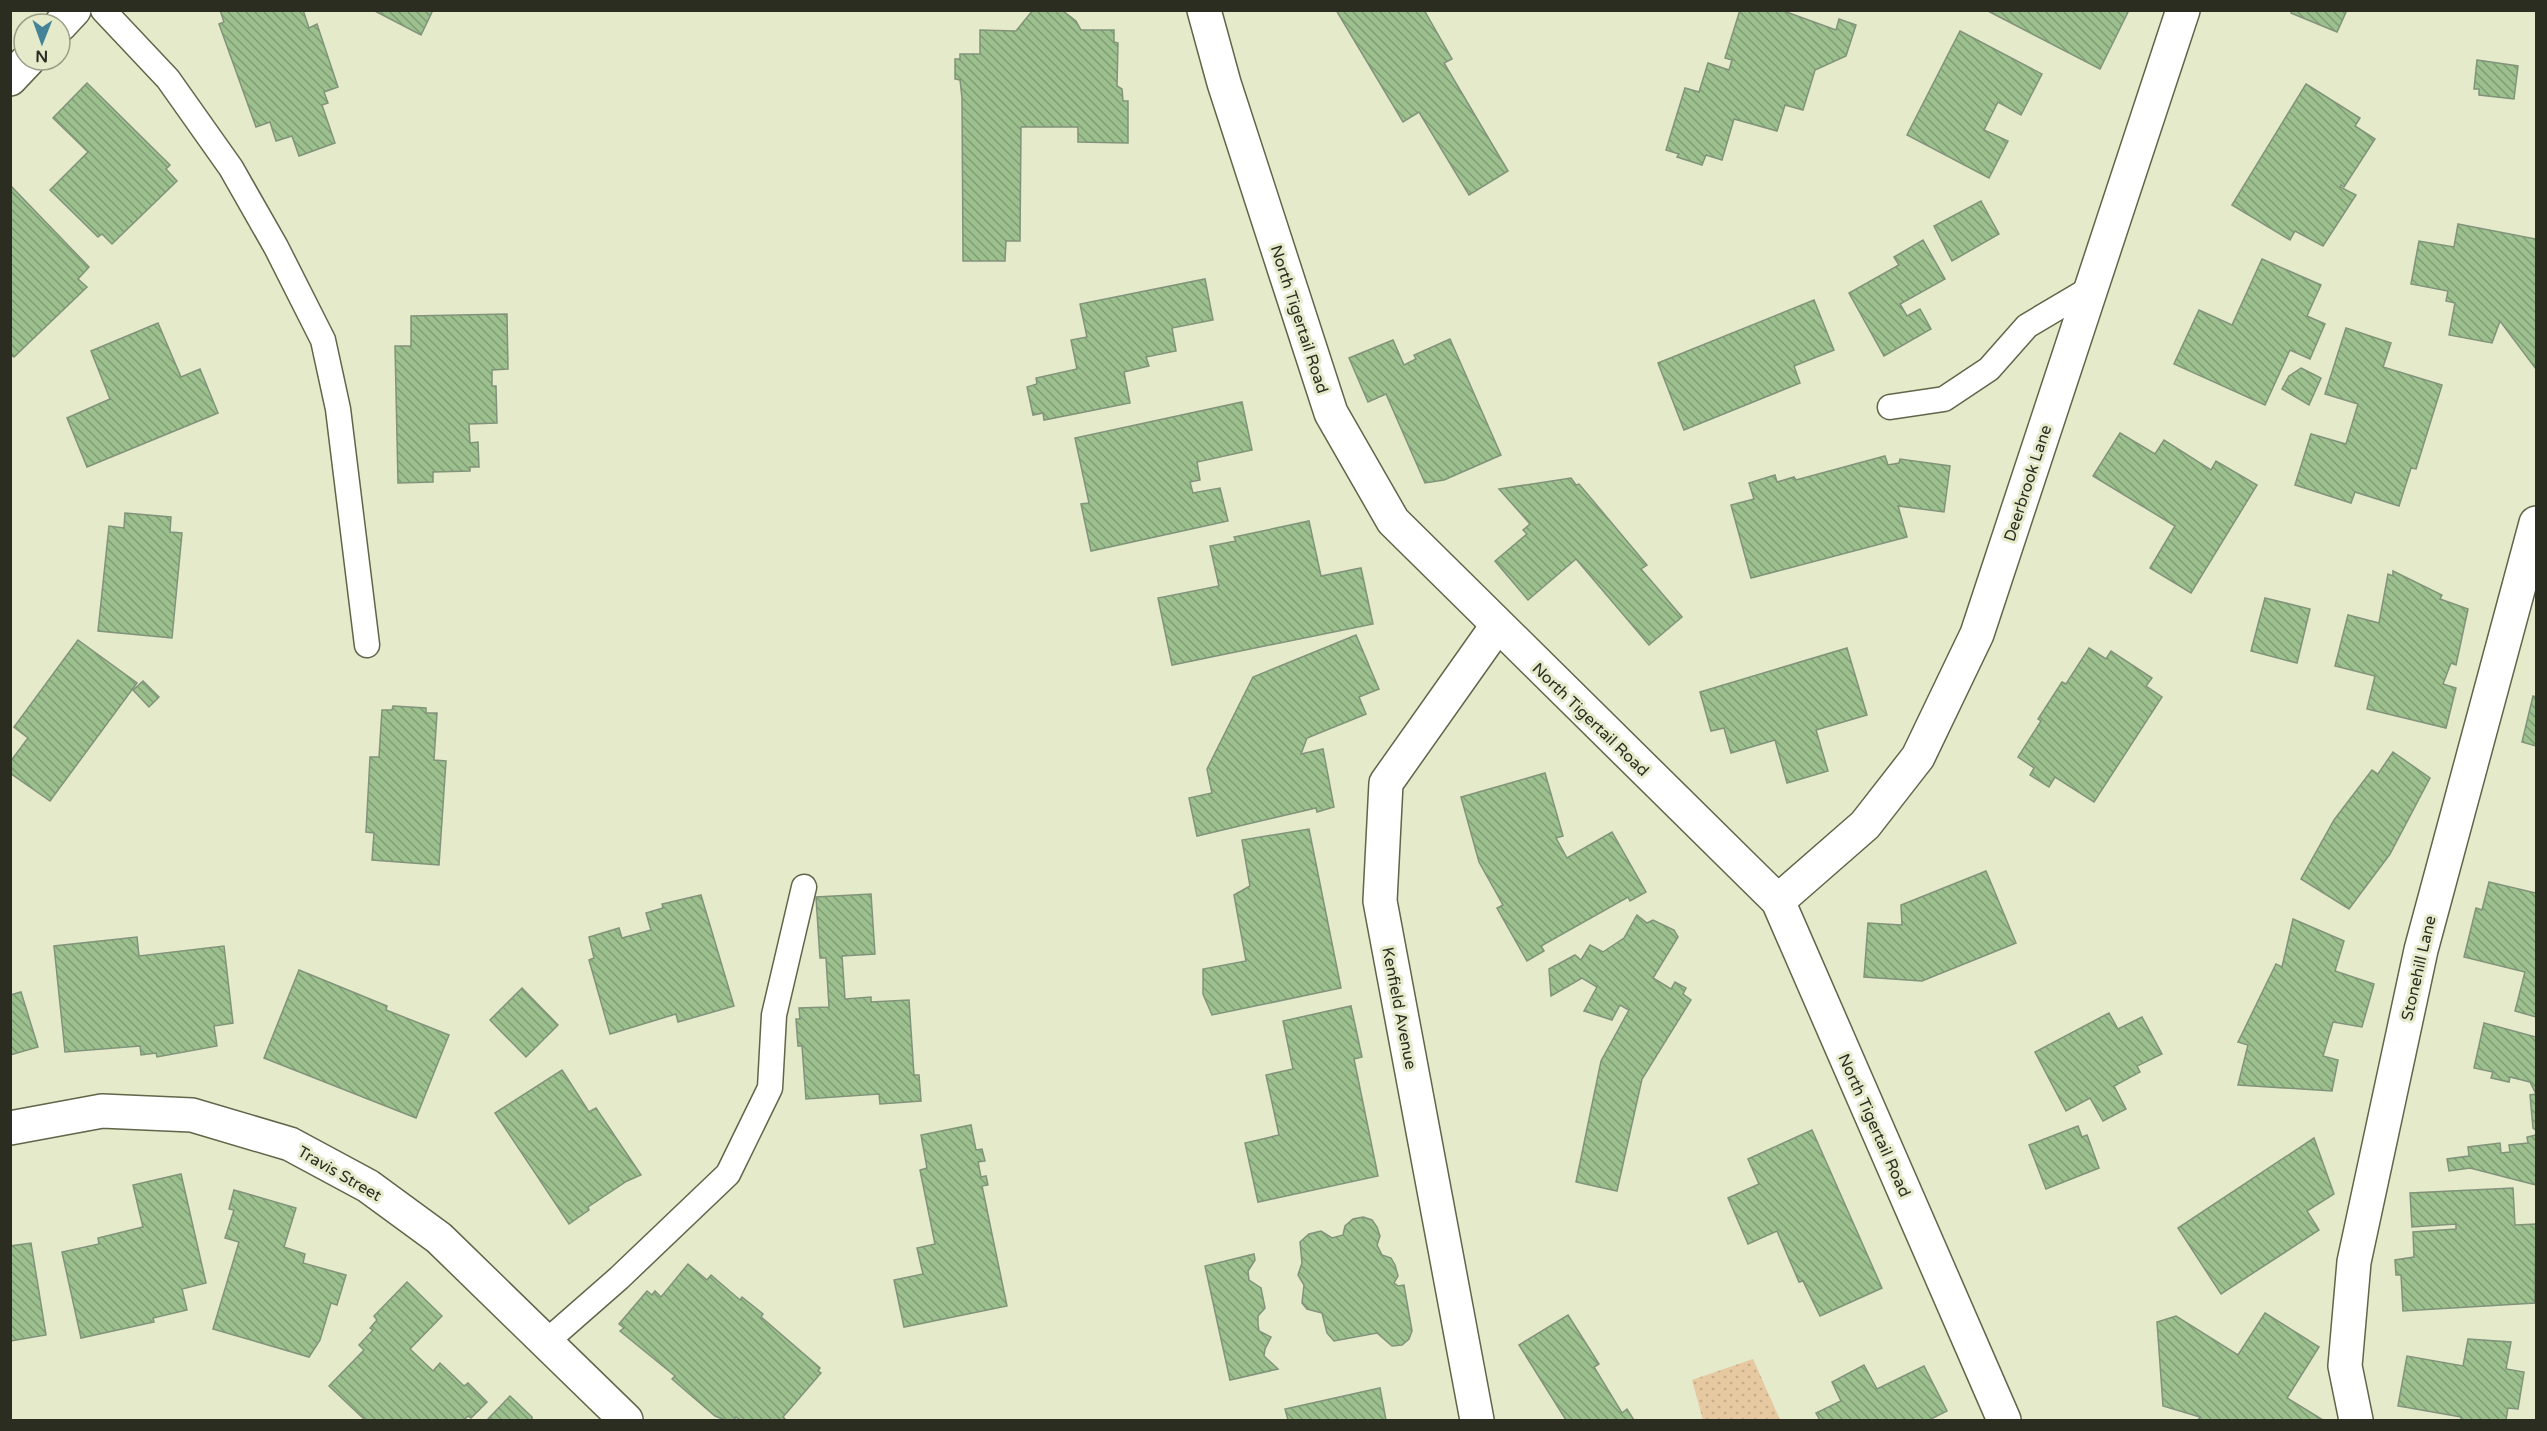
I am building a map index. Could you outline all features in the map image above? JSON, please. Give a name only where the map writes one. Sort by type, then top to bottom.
[{"type":"street","name":"North Tigertail Road","points":[[1204,10],[1224,83],[1331,413],[1393,521],[1778,902],[2004,1420]]},
{"type":"street","name":"Deerbrook Lane","points":[[1778,902],[1865,825],[1918,757],[1977,634],[2183,10]]},
{"type":"street","name":"Stonehill Lane","points":[[2356,1420],[2344,1366],[2355,1262],[2421,950],[2536,523]]},
{"type":"street","name":"Kenfield Avenue","points":[[1477,1420],[1380,900],[1386,783],[1497,626]]},
{"type":"street","name":"Travis Street","points":[[10,1128],[102,1111],[192,1115],[290,1144],[368,1186],[439,1238],[626,1420]]},
{"type":"lane","points":[[103,10],[168,79],[231,168],[276,247],[323,340],[338,409],[367,645]]},
{"type":"lane","points":[[1890,407],[1944,399],[1989,369],[2027,326],[2091,288]]},
{"type":"lane","points":[[546,1342],[620,1278],[728,1174],[770,1088],[774,1015],[804,887]]},
{"type":"shaded area","points":[[1753,1359],[1780,1420],[1703,1420],[1692,1380]]},
{"type":"building","points":[[220,10],[303,10],[309,28],[317,24],[338,87],[324,92],[328,103],[322,105],[335,143],[299,156],[292,136],[276,141],[270,122],[256,127],[219,24],[224,22]]},
{"type":"building","points":[[373,10],[433,10],[421,35]]},
{"type":"building","points":[[1033,10],[1063,11],[1076,21],[1081,30],[1114,30],[1114,42],[1118,43],[1117,86],[1122,89],[1123,101],[1128,101],[1128,143],[1078,142],[1078,127],[1021,127],[1020,241],[1006,241],[1005,261],[963,261],[962,98],[960,80],[955,79],[955,59],[960,59],[960,54],[980,54],[980,30],[1016,31]]},
{"type":"building","points":[[1336,10],[1424,10],[1452,59],[1444,63],[1508,171],[1469,195],[1419,112],[1403,122]]},
{"type":"building","points":[[1740,10],[1781,10],[1836,30],[1839,19],[1856,25],[1846,56],[1815,70],[1803,110],[1785,105],[1777,131],[1734,119],[1722,160],[1706,155],[1702,165],[1677,157],[1679,154],[1666,150],[1685,88],[1699,92],[1708,63],[1729,70],[1732,60],[1725,58]]},
{"type":"building","points":[[1986,10],[2129,10],[2100,69]]},
{"type":"building","points":[[2292,10],[2347,10],[2337,32],[2291,13]]},
{"type":"building","points":[[1960,31],[2042,74],[2021,115],[1998,102],[1984,130],[2008,141],[1989,178],[1907,135]]},
{"type":"building","points":[[2477,60],[2518,66],[2514,99],[2479,95],[2479,89],[2474,89]]},
{"type":"building","points":[[87,83],[170,165],[166,169],[177,181],[112,244],[102,234],[98,237],[50,190],[88,152],[53,118]]},
{"type":"building","points":[[2306,84],[2360,118],[2355,126],[2375,139],[2344,187],[2341,185],[2340,187],[2356,195],[2323,246],[2295,231],[2290,240],[2232,205]]},
{"type":"building","points":[[10,185],[89,267],[78,279],[87,287],[14,357],[10,354]]},
{"type":"building","points":[[1981,201],[1999,234],[1952,261],[1934,226]]},
{"type":"building","points":[[2458,224],[2536,239],[2536,369],[2500,321],[2492,343],[2449,335],[2455,303],[2446,301],[2448,291],[2411,284],[2419,241],[2454,247]]},
{"type":"building","points":[[1923,240],[1945,279],[1900,304],[1907,316],[1920,309],[1931,329],[1884,356],[1849,293],[1899,265],[1894,257]]},
{"type":"building","points":[[2262,259],[2321,285],[2307,316],[2325,324],[2310,359],[2290,350],[2265,405],[2174,364],[2199,310],[2232,325]]},
{"type":"building","points":[[1205,279],[1213,320],[1172,328],[1176,351],[1146,357],[1149,366],[1124,372],[1130,403],[1044,420],[1043,413],[1033,415],[1027,387],[1037,384],[1036,378],[1077,369],[1071,340],[1087,337],[1080,304]]},
{"type":"building","points":[[1814,300],[1834,350],[1794,366],[1800,383],[1684,430],[1658,363]]},
{"type":"building","points":[[507,314],[508,369],[492,370],[492,386],[496,386],[497,423],[469,424],[470,443],[478,442],[479,467],[470,467],[470,471],[433,472],[433,482],[398,483],[395,346],[411,346],[411,316]]},
{"type":"building","points":[[158,323],[181,377],[200,369],[218,413],[87,467],[67,418],[110,399],[91,351]]},
{"type":"building","points":[[2346,328],[2391,343],[2383,367],[2442,385],[2416,469],[2411,468],[2399,506],[2355,492],[2351,503],[2295,485],[2311,434],[2346,444],[2358,404],[2325,394]]},
{"type":"building","points":[[1450,339],[1501,455],[1444,480],[1425,483],[1386,394],[1368,402],[1349,358],[1393,340],[1404,365],[1416,359],[1414,355]]},
{"type":"building","points":[[2301,368],[2321,378],[2309,405],[2282,389],[2289,376]]},
{"type":"building","points":[[1242,402],[1252,450],[1197,462],[1200,480],[1190,482],[1193,493],[1220,488],[1228,521],[1091,551],[1081,504],[1089,503],[1075,438]]},
{"type":"building","points":[[2120,433],[2155,454],[2164,440],[2211,470],[2216,461],[2257,485],[2191,593],[2150,568],[2175,526],[2093,476]]},
{"type":"building","points":[[1885,456],[1888,465],[1899,463],[1900,459],[1950,466],[1944,512],[1898,506],[1907,537],[1751,578],[1731,505],[1754,499],[1749,483],[1775,475],[1777,482],[1794,477],[1796,480]]},
{"type":"building","points":[[1571,478],[1576,485],[1579,484],[1647,565],[1641,569],[1682,617],[1649,645],[1576,559],[1528,600],[1495,561],[1527,534],[1523,530],[1530,524],[1499,489]]},
{"type":"building","points":[[125,513],[171,517],[170,532],[182,533],[172,638],[98,631],[109,526],[124,528]]},
{"type":"building","points":[[1309,521],[1321,576],[1361,568],[1373,624],[1172,665],[1158,598],[1219,586],[1210,546],[1236,541],[1234,537]]},
{"type":"building","points":[[2393,571],[2442,595],[2440,599],[2468,609],[2456,665],[2451,663],[2443,684],[2456,688],[2446,728],[2367,709],[2375,676],[2335,666],[2348,615],[2379,623],[2388,574],[2393,576]]},
{"type":"building","points":[[2265,598],[2310,609],[2297,663],[2251,651]]},
{"type":"building","points":[[1356,635],[1379,689],[1359,697],[1366,714],[1307,738],[1301,754],[1323,749],[1334,807],[1317,812],[1316,808],[1197,836],[1189,798],[1212,793],[1207,769],[1253,677]]},
{"type":"building","points":[[78,640],[137,683],[50,801],[10,773],[10,762],[28,738],[14,727]]},
{"type":"building","points":[[1847,648],[1867,715],[1816,730],[1828,771],[1787,783],[1775,740],[1731,753],[1724,728],[1711,731],[1700,692]]},
{"type":"building","points":[[2089,648],[2106,659],[2111,651],[2152,678],[2146,686],[2162,697],[2094,802],[2055,777],[2049,787],[2030,775],[2034,768],[2018,757],[2041,721],[2038,719],[2062,682],[2066,684]]},
{"type":"building","points":[[143,681],[159,697],[149,707],[133,690]]},
{"type":"building","points":[[2533,696],[2536,697],[2536,746],[2522,742]]},
{"type":"building","points":[[393,706],[426,708],[426,713],[437,713],[434,760],[446,761],[439,865],[372,860],[374,833],[366,832],[370,757],[379,757],[382,710],[392,710]]},
{"type":"building","points":[[2393,752],[2430,778],[2390,854],[2349,909],[2301,879],[2334,820],[2372,770],[2378,774]]},
{"type":"building","points":[[1545,773],[1563,836],[1556,838],[1567,858],[1612,832],[1646,892],[1630,901],[1628,897],[1541,946],[1544,951],[1527,961],[1497,908],[1503,905],[1479,862],[1461,797]]},
{"type":"building","points":[[1309,829],[1341,988],[1212,1015],[1203,994],[1203,969],[1246,961],[1234,895],[1250,886],[1242,840]]},
{"type":"building","points":[[1986,871],[2016,943],[1922,981],[1864,977],[1868,923],[1902,925],[1901,905]]},
{"type":"building","points":[[2489,882],[2536,893],[2536,1017],[2515,1011],[2525,972],[2464,957],[2476,908],[2482,910]]},
{"type":"building","points":[[871,894],[875,954],[842,956],[845,999],[871,997],[871,1002],[909,1000],[914,1075],[919,1075],[921,1101],[880,1104],[879,1094],[806,1099],[802,1046],[798,1046],[796,1019],[800,1019],[799,1008],[829,1007],[826,958],[820,958],[816,897]]},
{"type":"building","points":[[701,895],[734,1006],[678,1022],[676,1014],[610,1034],[589,960],[594,958],[589,937],[619,928],[622,938],[651,930],[646,913],[663,908],[662,904]]},
{"type":"building","points":[[1637,915],[1647,923],[1653,920],[1674,930],[1678,937],[1653,978],[1671,989],[1675,982],[1686,988],[1683,994],[1691,1000],[1642,1079],[1617,1191],[1576,1182],[1601,1061],[1629,1010],[1620,1005],[1612,1020],[1584,1011],[1597,987],[1582,978],[1551,996],[1549,969],[1575,955],[1581,960],[1590,945],[1603,952],[1624,938]]},
{"type":"building","points":[[2293,919],[2344,941],[2335,971],[2374,984],[2362,1027],[2333,1022],[2323,1056],[2338,1060],[2332,1091],[2238,1085],[2248,1045],[2238,1042],[2276,964],[2282,967]]},
{"type":"building","points":[[137,937],[139,956],[224,946],[233,1023],[214,1026],[217,1046],[157,1057],[156,1053],[141,1055],[140,1046],[65,1052],[54,946]]},
{"type":"building","points":[[299,970],[387,1006],[386,1010],[449,1035],[416,1118],[264,1058]]},
{"type":"building","points":[[522,988],[558,1025],[526,1057],[490,1020]]},
{"type":"building","points":[[21,992],[38,1047],[10,1055],[10,995]]},
{"type":"building","points":[[1351,1006],[1362,1057],[1354,1059],[1378,1176],[1258,1202],[1245,1143],[1279,1135],[1266,1075],[1293,1069],[1283,1021]]},
{"type":"building","points":[[2109,1013],[2118,1029],[2142,1017],[2162,1054],[2137,1066],[2140,1072],[2114,1086],[2126,1109],[2103,1121],[2090,1098],[2066,1111],[2035,1052]]},
{"type":"building","points":[[2484,1023],[2536,1037],[2536,1094],[2530,1082],[2510,1077],[2509,1082],[2491,1078],[2493,1072],[2474,1068]]},
{"type":"building","points":[[562,1070],[589,1112],[596,1108],[641,1175],[627,1181],[588,1207],[589,1210],[569,1224],[495,1113]]},
{"type":"building","points":[[2536,1094],[2536,1130],[2533,1128],[2530,1095]]},
{"type":"building","points":[[971,1125],[976,1150],[982,1149],[985,1161],[978,1162],[981,1177],[986,1176],[988,1185],[982,1186],[1007,1306],[904,1327],[894,1280],[923,1274],[917,1248],[935,1244],[920,1170],[927,1168],[921,1135]]},
{"type":"building","points":[[2078,1126],[2082,1137],[2087,1135],[2099,1168],[2046,1189],[2029,1145]]},
{"type":"building","points":[[1812,1130],[1882,1288],[1820,1316],[1803,1281],[1799,1282],[1777,1231],[1748,1244],[1728,1198],[1759,1184],[1748,1159]]},
{"type":"building","points":[[2536,1135],[2536,1185],[2470,1168],[2449,1171],[2447,1159],[2469,1156],[2468,1147],[2500,1143],[2501,1153],[2510,1152],[2509,1145],[2528,1143],[2527,1137]]},
{"type":"building","points":[[2314,1138],[2334,1194],[2307,1211],[2319,1230],[2221,1294],[2178,1228]]},
{"type":"building","points":[[181,1174],[206,1283],[182,1289],[187,1310],[153,1318],[154,1322],[81,1338],[62,1252],[99,1244],[98,1238],[143,1227],[133,1185]]},
{"type":"building","points":[[2513,1188],[2515,1225],[2536,1224],[2535,1303],[2403,1311],[2401,1275],[2396,1275],[2395,1260],[2414,1257],[2413,1232],[2456,1229],[2456,1224],[2412,1227],[2410,1193]]},
{"type":"building","points":[[234,1190],[296,1208],[284,1247],[305,1254],[303,1263],[346,1275],[337,1305],[331,1303],[320,1340],[309,1357],[213,1329],[239,1242],[225,1238],[234,1210],[229,1209]]},
{"type":"building","points":[[1363,1217],[1372,1220],[1377,1227],[1380,1236],[1377,1245],[1382,1255],[1391,1258],[1395,1265],[1398,1276],[1394,1283],[1398,1286],[1404,1285],[1412,1331],[1409,1339],[1402,1345],[1392,1346],[1377,1333],[1334,1341],[1327,1333],[1322,1313],[1307,1309],[1302,1303],[1304,1285],[1298,1275],[1302,1263],[1300,1242],[1309,1234],[1321,1231],[1332,1238],[1343,1235],[1345,1226],[1353,1219]]},
{"type":"building","points":[[31,1243],[46,1335],[10,1341],[10,1246]]},
{"type":"building","points":[[1254,1254],[1255,1260],[1248,1271],[1249,1280],[1261,1288],[1265,1308],[1258,1316],[1259,1331],[1271,1337],[1264,1356],[1278,1369],[1230,1380],[1205,1266]]},
{"type":"building","points":[[688,1264],[707,1280],[711,1275],[740,1300],[742,1297],[763,1314],[761,1317],[820,1368],[818,1371],[821,1373],[783,1417],[786,1420],[740,1420],[736,1417],[734,1420],[725,1420],[715,1416],[672,1379],[675,1376],[620,1331],[624,1328],[619,1324],[647,1291],[652,1295],[655,1291],[661,1297]]},
{"type":"building","points":[[407,1282],[442,1316],[410,1349],[433,1371],[440,1363],[464,1386],[468,1383],[487,1402],[471,1418],[468,1416],[464,1420],[365,1420],[329,1386],[364,1350],[359,1345],[373,1330],[370,1328],[377,1320],[374,1316]]},
{"type":"building","points":[[2265,1313],[2319,1347],[2287,1398],[2323,1420],[2198,1420],[2200,1417],[2163,1406],[2157,1322],[2176,1316],[2238,1355]]},
{"type":"building","points":[[1568,1315],[1599,1364],[1594,1367],[1622,1413],[1627,1409],[1634,1420],[1566,1420],[1519,1345]]},
{"type":"building","points":[[2468,1339],[2511,1342],[2506,1369],[2524,1372],[2518,1409],[2508,1408],[2506,1420],[2461,1420],[2461,1417],[2398,1406],[2407,1356],[2463,1366]]},
{"type":"building","points":[[1864,1365],[1877,1389],[1924,1366],[1947,1411],[1929,1420],[1820,1420],[1816,1413],[1841,1401],[1832,1382]]},
{"type":"building","points":[[1380,1388],[1386,1420],[1288,1420],[1285,1409]]},
{"type":"building","points":[[510,1396],[532,1417],[532,1420],[487,1420]]}]
